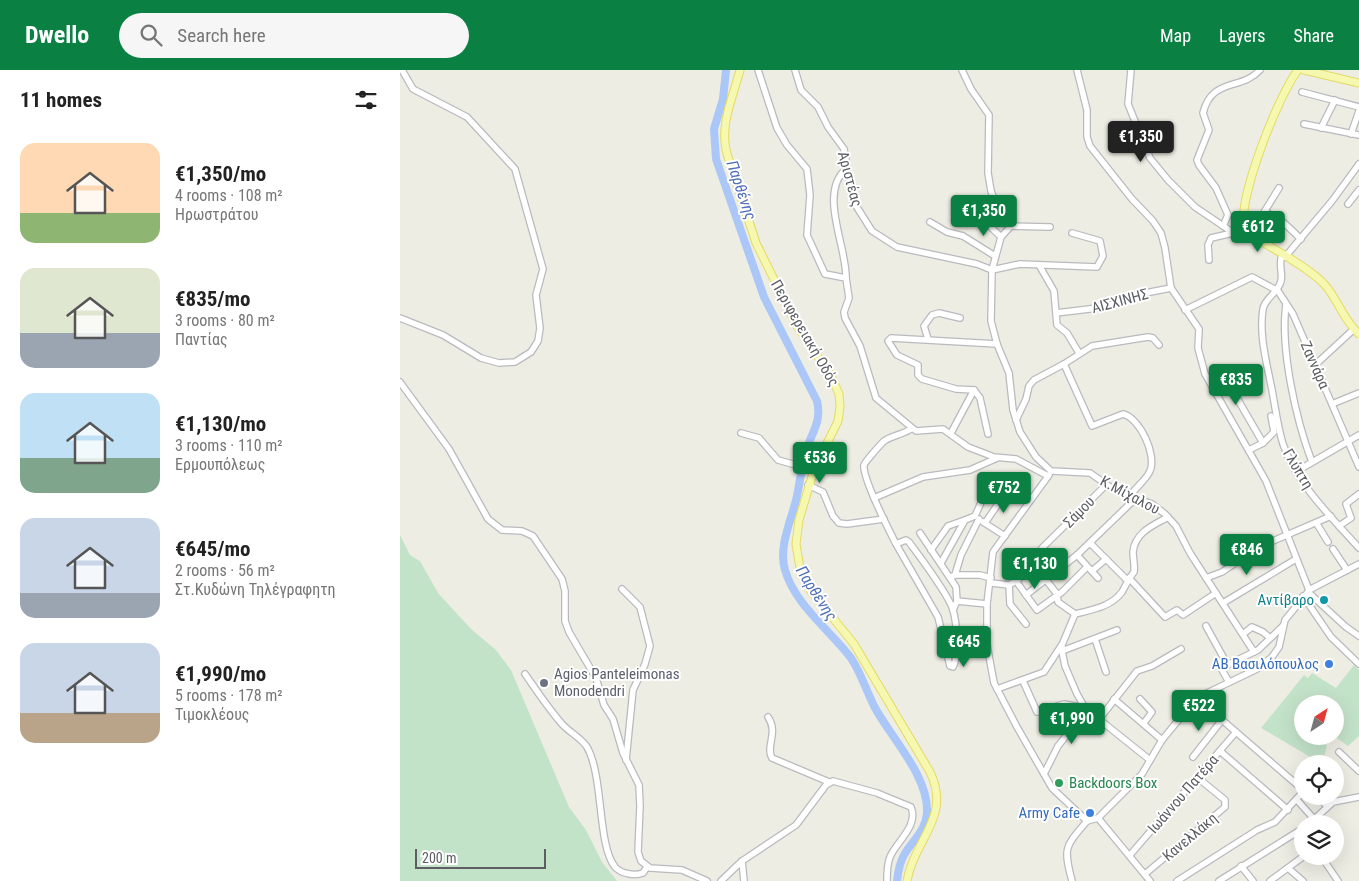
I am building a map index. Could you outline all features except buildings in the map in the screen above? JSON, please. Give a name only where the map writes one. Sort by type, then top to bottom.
[{"type":"main road","name":"Περιφερειακή Οδός","points":[[740,70],[725,131],[728,159],[756,243],[797,326],[831,376],[839,394],[838,421],[811,469],[797,535],[797,558],[810,590],[854,644],[919,754],[935,786],[937,804],[935,818],[913,860],[907,881]]},
{"type":"main road","points":[[1298,70],[1281,96],[1251,176],[1244,220],[1248,232],[1316,276],[1356,331]]},
{"type":"main road","points":[[1304,70],[1359,82]]},
{"type":"street","points":[[400,318],[443,335],[481,358],[499,363],[515,362],[526,356],[538,341],[540,328],[536,295],[543,270],[515,169],[466,118],[412,89],[402,70]]},
{"type":"street","points":[[758,70],[777,128],[786,145],[806,169],[810,193],[807,235],[809,242],[825,274],[846,278]]},
{"type":"street","name":"Αριστέας","points":[[795,70],[801,90],[818,107],[828,127],[844,149],[846,169],[854,205],[877,235],[897,247],[977,264],[992,270]]},
{"type":"street","points":[[962,70],[971,89],[989,115],[988,173],[998,209],[1010,219],[1011,226]]},
{"type":"street","points":[[1077,70],[1087,110],[1087,137],[1090,146],[1156,225],[1165,248],[1171,288],[1199,329],[1199,356],[1211,387],[1269,487],[1307,593],[1331,636],[1358,660]]},
{"type":"street","points":[[1130,70],[1128,104],[1150,158],[1168,180],[1195,207],[1235,234]]},
{"type":"street","points":[[1223,226],[1228,219],[1226,209],[1216,188],[1199,166],[1197,160],[1200,148],[1209,133],[1203,113],[1210,97],[1217,90],[1252,77],[1260,70]]},
{"type":"street","points":[[1302,92],[1359,107]]},
{"type":"street","points":[[1321,128],[1335,100]]},
{"type":"street","points":[[1350,134],[1359,111]]},
{"type":"street","points":[[1304,124],[1359,135]]},
{"type":"street","points":[[1185,310],[1252,276],[1278,290],[1282,277],[1280,262],[1301,239],[1359,164]]},
{"type":"street","points":[[846,169],[838,179],[833,201],[845,258],[849,298],[844,315],[860,346],[876,398],[918,432],[940,429],[951,433],[968,447],[998,457],[1016,459],[1049,474]]},
{"type":"street","points":[[1209,260],[1209,239],[1215,236],[1248,232],[1266,212],[1279,188]]},
{"type":"street","points":[[1348,204],[1359,190]]},
{"type":"street","points":[[966,203],[1001,237]]},
{"type":"street","points":[[1266,212],[1284,222],[1301,239]]},
{"type":"street","points":[[930,222],[946,232],[963,236],[995,256]]},
{"type":"street","points":[[1011,226],[1050,228]]},
{"type":"street","points":[[1011,226],[1001,237],[995,256],[992,270],[990,321],[1009,373],[1016,420],[1029,447],[1049,474]]},
{"type":"street","points":[[992,270],[1020,264],[1097,267],[1103,256],[1100,240],[1072,233]]},
{"type":"street","points":[[1039,265],[1053,287],[1057,324],[1067,333],[1078,353]]},
{"type":"street","name":"ΑΙΣΧΙΝΗΣ","points":[[1056,313],[1106,306],[1134,295],[1171,288]]},
{"type":"street","name":"Ζαννάρα","points":[[1278,290],[1298,324],[1358,464]]},
{"type":"street","name":"Γλύπτη","points":[[1278,290],[1263,308],[1263,347],[1279,430],[1287,453],[1297,471],[1339,526],[1358,544]]},
{"type":"street","points":[[1286,304],[1284,327],[1299,420],[1312,462]]},
{"type":"street","points":[[928,339],[924,326],[932,315],[939,313],[960,318]]},
{"type":"street","points":[[1284,327],[1298,324]]},
{"type":"street","points":[[1315,365],[1356,331]]},
{"type":"street","points":[[1016,420],[1031,383],[1064,364],[1078,353],[1101,343],[1145,337],[1153,338],[1159,346]]},
{"type":"street","points":[[988,434],[980,398],[974,390],[956,388],[922,379],[918,375],[918,364],[902,359],[888,342],[891,338],[997,344]]},
{"type":"street","points":[[1026,595],[1090,543],[1133,497],[1148,474],[1152,462],[1152,452],[1133,418],[1124,414],[1092,426],[1064,364]]},
{"type":"street","points":[[1223,374],[1263,443]]},
{"type":"street","points":[[400,382],[449,449],[488,519],[502,530],[522,531],[533,536],[562,578],[566,591],[565,621],[569,632],[596,678],[604,705],[613,719],[626,760],[639,785],[638,852],[641,861],[647,867],[682,870],[707,881]]},
{"type":"street","points":[[951,433],[974,390]]},
{"type":"street","points":[[1332,404],[1359,393]]},
{"type":"street","points":[[1249,450],[1263,443],[1275,430],[1272,416],[1279,430]]},
{"type":"street","points":[[896,544],[903,541],[909,542],[953,610],[957,641],[956,660],[953,667],[950,666],[938,617],[896,544],[874,498],[864,469],[865,462],[883,442],[911,428]]},
{"type":"street","points":[[741,433],[759,438],[778,460],[811,469]]},
{"type":"street","points":[[1297,471],[1359,435]]},
{"type":"street","points":[[874,498],[922,477],[970,470],[998,457]]},
{"type":"street","name":"Κ.Μίχαλου","points":[[1049,474],[1087,472],[1106,486],[1152,504],[1168,517],[1176,526],[1206,578],[1254,652]]},
{"type":"street","points":[[1049,474],[993,552],[987,604],[987,645],[992,678],[1044,774],[1056,792],[1087,821]]},
{"type":"street","points":[[953,576],[983,498],[998,480],[1002,480],[1031,499]]},
{"type":"street","points":[[808,484],[823,492],[839,523],[847,524],[884,519]]},
{"type":"street","points":[[985,523],[1010,485]]},
{"type":"street","name":"Σάμου","points":[[1016,582],[1027,572],[1042,548],[1106,486]]},
{"type":"street","points":[[1339,526],[1351,518],[1346,504],[1359,494]]},
{"type":"street","points":[[1206,578],[1222,572],[1241,557],[1331,516]]},
{"type":"street","points":[[977,517],[1006,536]]},
{"type":"street","points":[[931,550],[948,526],[977,517]]},
{"type":"street","points":[[1075,614],[1105,605],[1120,594],[1134,572],[1133,552],[1140,535],[1148,528],[1168,517]]},
{"type":"street","points":[[940,562],[965,520]]},
{"type":"street","points":[[1317,524],[1328,542]]},
{"type":"street","points":[[920,533],[940,562],[953,576],[957,590],[957,601],[953,610]]},
{"type":"street","points":[[1090,543],[1165,617],[1177,610],[1183,615],[1216,593]]},
{"type":"street","points":[[1333,549],[1347,570]]},
{"type":"street","points":[[1077,555],[1098,578]]},
{"type":"street","points":[[953,576],[980,575],[990,581],[1009,585],[1016,582],[1036,610],[1106,559]]},
{"type":"street","points":[[1223,603],[1296,559]]},
{"type":"street","points":[[1032,562],[1057,594],[1058,602],[1075,614]]},
{"type":"street","points":[[1229,682],[1222,670],[1227,664],[1254,652],[1270,638],[1283,626],[1307,593],[1359,564]]},
{"type":"street","points":[[1009,585],[1010,604],[1026,624]]},
{"type":"street","points":[[622,589],[640,607],[650,646],[645,664],[633,690],[626,760]]},
{"type":"street","points":[[1307,593],[1359,636]]},
{"type":"street","points":[[957,601],[987,604]]},
{"type":"street","points":[[997,689],[1023,681],[1047,670],[1062,648],[1075,614]]},
{"type":"street","points":[[1206,626],[1227,664]]},
{"type":"street","points":[[1072,881],[1066,846],[1087,821],[1098,818],[1142,774],[1162,740],[1199,700],[1213,688],[1257,669],[1272,657],[1279,647],[1283,626]]},
{"type":"street","points":[[1243,634],[1252,627],[1270,638]]},
{"type":"street","points":[[1062,648],[1095,639],[1117,630]]},
{"type":"street","points":[[1095,639],[1106,672]]},
{"type":"street","points":[[1062,648],[1072,685],[1087,708],[1150,760]]},
{"type":"street","points":[[1100,718],[1137,671],[1152,666],[1181,649]]},
{"type":"street","points":[[525,674],[558,720],[588,749],[596,778],[608,849],[613,865],[622,872],[638,874],[643,873],[647,867]]},
{"type":"street","points":[[1023,681],[1037,712],[1064,704],[1087,708]]},
{"type":"street","points":[[1114,699],[1162,740]]},
{"type":"street","points":[[1140,699],[1152,712],[1144,723]]},
{"type":"street","points":[[1199,700],[1294,782]]},
{"type":"street","points":[[1044,774],[1058,746],[1087,708]]},
{"type":"street","points":[[768,717],[774,727],[770,752],[772,758],[829,782],[863,788],[905,802],[911,807],[911,820],[904,838],[891,854],[888,863],[887,881]]},
{"type":"street","points":[[1193,757],[1222,720]]},
{"type":"street","name":"Ιωάννου Πατέρα","points":[[1130,855],[1236,732]]},
{"type":"street","points":[[1220,751],[1288,810]]},
{"type":"street","points":[[1339,752],[1359,771]]},
{"type":"street","name":"Κανελλάκη","points":[[1145,874],[1225,807],[1225,800],[1198,778]]},
{"type":"street","points":[[721,881],[742,861],[796,825],[829,782]]},
{"type":"street","points":[[1318,815],[1326,806],[1340,800],[1359,796]]},
{"type":"street","points":[[1176,881],[1256,830],[1276,822],[1294,803]]},
{"type":"street","points":[[1301,805],[1310,815]]},
{"type":"street","points":[[1098,818],[1150,881]]},
{"type":"street","points":[[1219,881],[1294,835]]},
{"type":"street","points":[[742,861],[744,881]]},
{"type":"street","points":[[1270,881],[1294,864]]},
{"type":"street","points":[[1327,865],[1338,881]]},
{"type":"street","points":[[1241,866],[1253,881]]},
{"type":"street","points":[[1288,868],[1303,881]]},
{"type":"green space","points":[[400,535],[410,555],[420,561],[438,593],[471,629],[496,650],[511,670],[569,807],[586,830],[602,862],[617,881],[400,881]]},
{"type":"green space","points":[[1354,665],[1359,670],[1359,736],[1348,746],[1344,743],[1344,695],[1294,695],[1294,745],[1326,745],[1324,755],[1307,755],[1261,728],[1304,675],[1308,678],[1312,673],[1336,688]]},
{"type":"waterway","name":"Παρθένης","points":[[726,70],[723,99],[714,129],[716,159],[764,297],[817,401],[818,408],[816,426],[806,451],[797,496],[786,533],[783,561],[790,583],[797,595],[851,658],[874,706],[916,771],[922,785],[926,799],[926,819],[921,831],[902,858],[897,881]]},
{"type":"place","name":"Αντίβαρο","points":[[1324,600]]},
{"type":"place","name":"ΑΒ Βασιλόπουλος","points":[[1329,664]]},
{"type":"place","name":"Agios Panteleimonas Monodendri","points":[[544,683]]},
{"type":"place","name":"Backdoors Box","points":[[1059,783]]},
{"type":"place","name":"Army Cafe","points":[[1090,813]]}]
